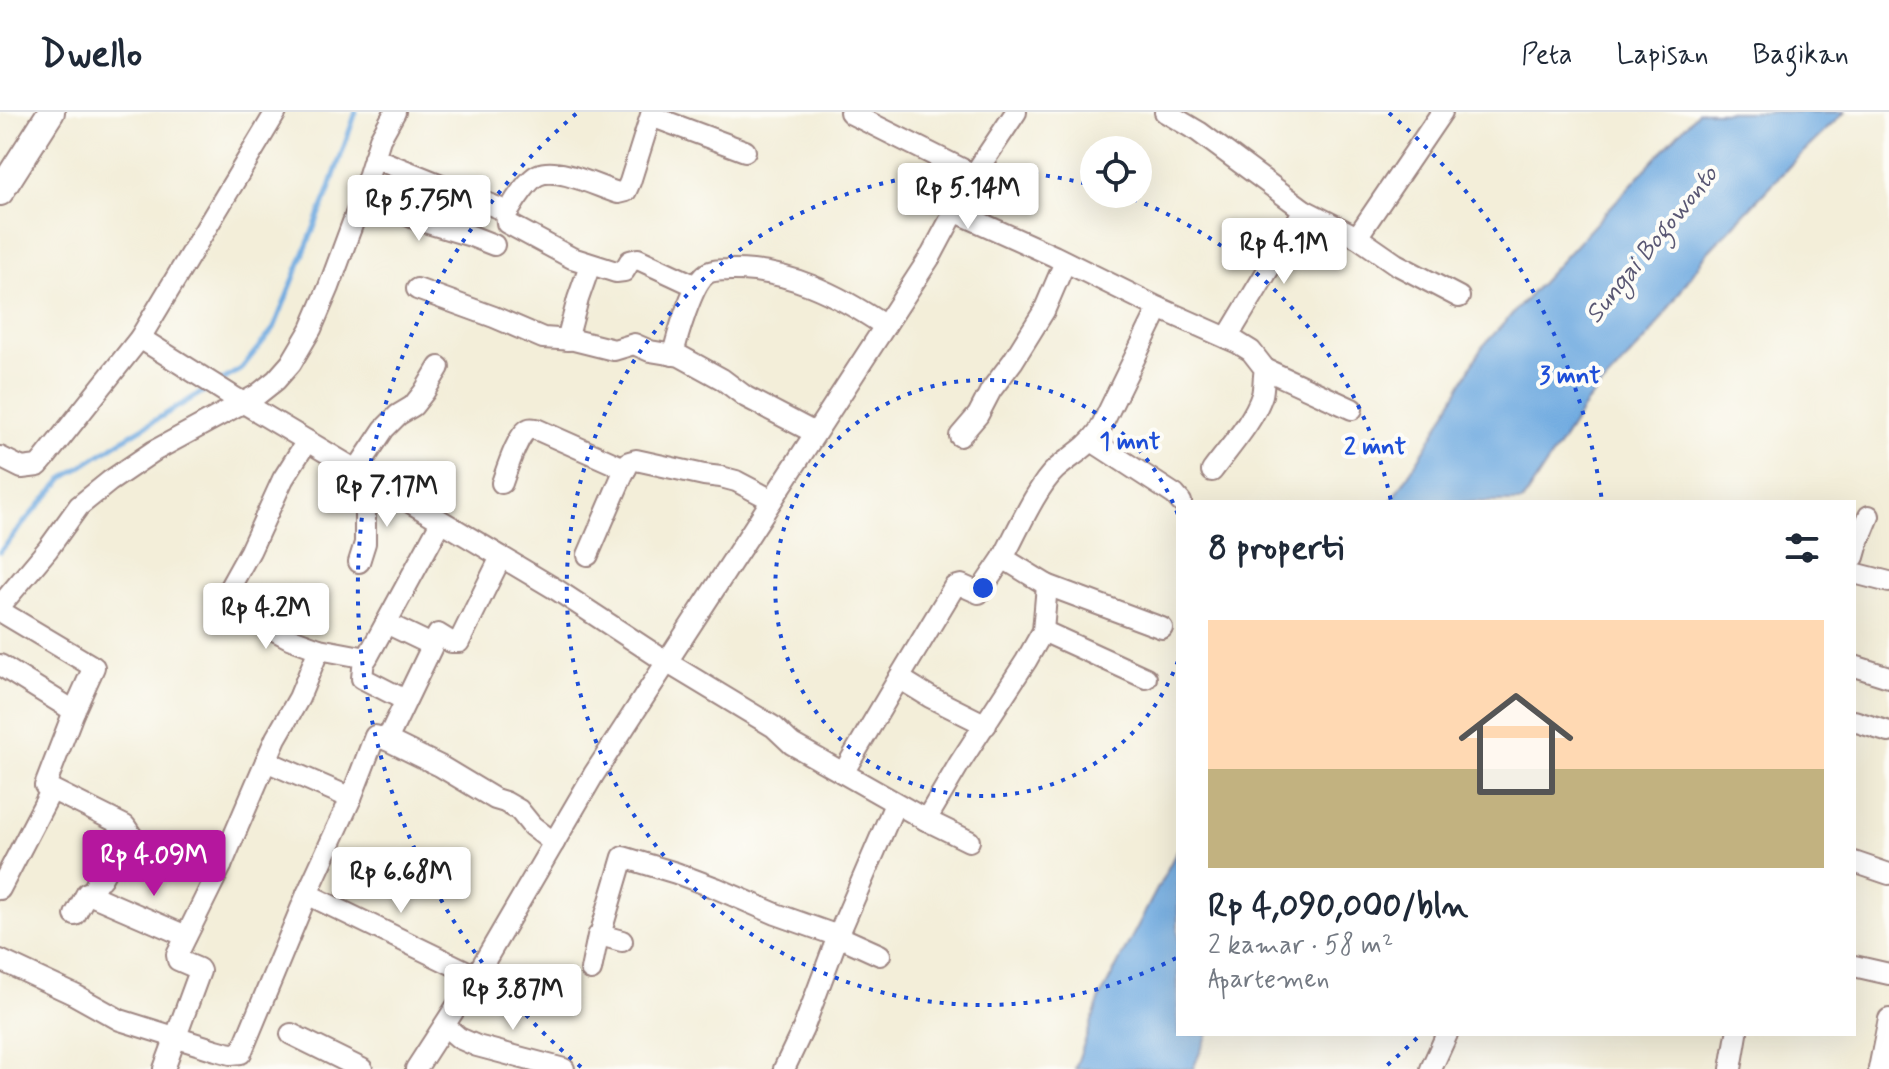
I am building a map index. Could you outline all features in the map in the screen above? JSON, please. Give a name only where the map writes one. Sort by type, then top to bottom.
[{"type":"main road","points":[[0,192],[51,112]]},
{"type":"street","points":[[0,457],[22,468],[38,466],[140,338],[276,112]]},
{"type":"street","points":[[221,866],[181,849],[168,862],[137,844],[125,826],[45,786],[94,667],[5,614],[0,606],[79,506],[154,451],[276,380],[291,363],[311,329],[351,231],[380,139],[395,112]]},
{"type":"street","points":[[850,112],[974,175]]},
{"type":"street","points":[[416,1069],[476,976],[594,774],[932,254],[974,175],[1016,112]]},
{"type":"street","points":[[1165,112],[1211,141],[1304,210],[1459,297]]},
{"type":"street","points":[[1357,237],[1442,112]]},
{"type":"street","points":[[506,211],[536,176],[549,173],[618,193],[626,191],[651,114],[745,151]]},
{"type":"street","points":[[374,158],[506,211]]},
{"type":"street","points":[[363,196],[421,221],[494,245]]},
{"type":"street","points":[[1227,338],[1304,210]]},
{"type":"street","points":[[506,211],[507,223],[572,258],[621,272],[630,261],[638,259],[696,286]]},
{"type":"street","points":[[954,211],[1238,343],[1251,351],[1265,369],[1352,409]]},
{"type":"street","points":[[960,436],[978,415],[991,390],[1029,336],[1044,311],[1065,262]]},
{"type":"street","points":[[567,340],[590,265]]},
{"type":"street","points":[[673,355],[696,286],[711,271],[752,269],[787,276],[855,306],[885,326]]},
{"type":"street","points":[[417,289],[543,338],[614,350],[634,344],[650,351],[680,356],[702,366],[746,397],[815,433]]},
{"type":"street","points":[[843,773],[954,587],[961,585],[979,593],[1003,558],[1044,483],[1056,469],[1092,441],[1159,308]]},
{"type":"street","points":[[140,338],[237,400],[557,590],[668,663],[774,727],[792,744],[895,804],[969,841]]},
{"type":"street","points":[[356,471],[384,429],[413,406],[439,367]]},
{"type":"street","points":[[1212,471],[1259,402],[1265,369]]},
{"type":"street","points":[[502,483],[518,441],[529,428],[626,469]]},
{"type":"street","points":[[307,441],[283,479],[222,607],[319,649],[364,659]]},
{"type":"street","points":[[1092,441],[1179,500]]},
{"type":"street","points":[[588,555],[629,462],[636,460],[721,477],[736,481],[772,500]]},
{"type":"street","points":[[359,562],[365,543],[367,499],[374,482]]},
{"type":"street","points":[[1856,550],[1869,516]]},
{"type":"street","points":[[405,700],[362,678],[364,659],[441,522]]},
{"type":"street","points":[[387,740],[438,634],[451,642],[459,642],[501,557]]},
{"type":"street","points":[[1003,558],[1047,585],[1162,628]]},
{"type":"street","points":[[1856,574],[1889,582]]},
{"type":"street","points":[[926,820],[1043,631],[1047,585]]},
{"type":"street","points":[[386,623],[432,645]]},
{"type":"street","points":[[1043,631],[1146,678]]},
{"type":"street","points":[[164,1069],[200,971],[176,957],[221,866],[276,738],[299,698],[319,649]]},
{"type":"street","points":[[0,665],[74,711]]},
{"type":"street","points":[[1856,667],[1889,677]]},
{"type":"street","points":[[899,678],[986,725]]},
{"type":"street","points":[[1856,722],[1889,732]]},
{"type":"street","points":[[0,960],[120,1020],[216,1050],[241,1053],[374,738],[378,735],[519,810],[532,826],[554,843]]},
{"type":"street","points":[[266,761],[351,798]]},
{"type":"street","points":[[0,889],[51,791]]},
{"type":"street","points":[[784,1069],[895,804]]},
{"type":"street","points":[[591,970],[598,936],[623,857],[676,873],[880,955]]},
{"type":"street","points":[[1856,863],[1889,874]]},
{"type":"street","points":[[91,895],[109,865]]},
{"type":"street","points":[[75,915],[87,893],[186,936]]},
{"type":"street","points":[[307,894],[476,976]]},
{"type":"street","points":[[600,935],[622,941]]},
{"type":"street","points":[[1856,966],[1889,974]]},
{"type":"street","points":[[1879,1069],[1889,1019]]},
{"type":"street","points":[[445,1026],[459,1038],[477,1046],[564,1069]]},
{"type":"street","points":[[291,1034],[362,1069]]},
{"type":"street","points":[[1431,1069],[1446,1036]]},
{"type":"street","points":[[1731,1069],[1737,1036]]},
{"type":"water","name":"Sungai Bogowonto","points":[[1698,112],[1845,112],[1707,253],[1650,335],[1588,401],[1523,500],[1392,500],[1427,446],[1482,347]]},
{"type":"water","points":[[1176,853],[1176,1036],[1207,1036],[1193,1069],[1075,1069],[1100,998]]},
{"type":"waterway","points":[[221,381],[241,369],[274,328],[328,193],[356,112]]},
{"type":"waterway","points":[[0,552],[64,478],[209,388]]}]
